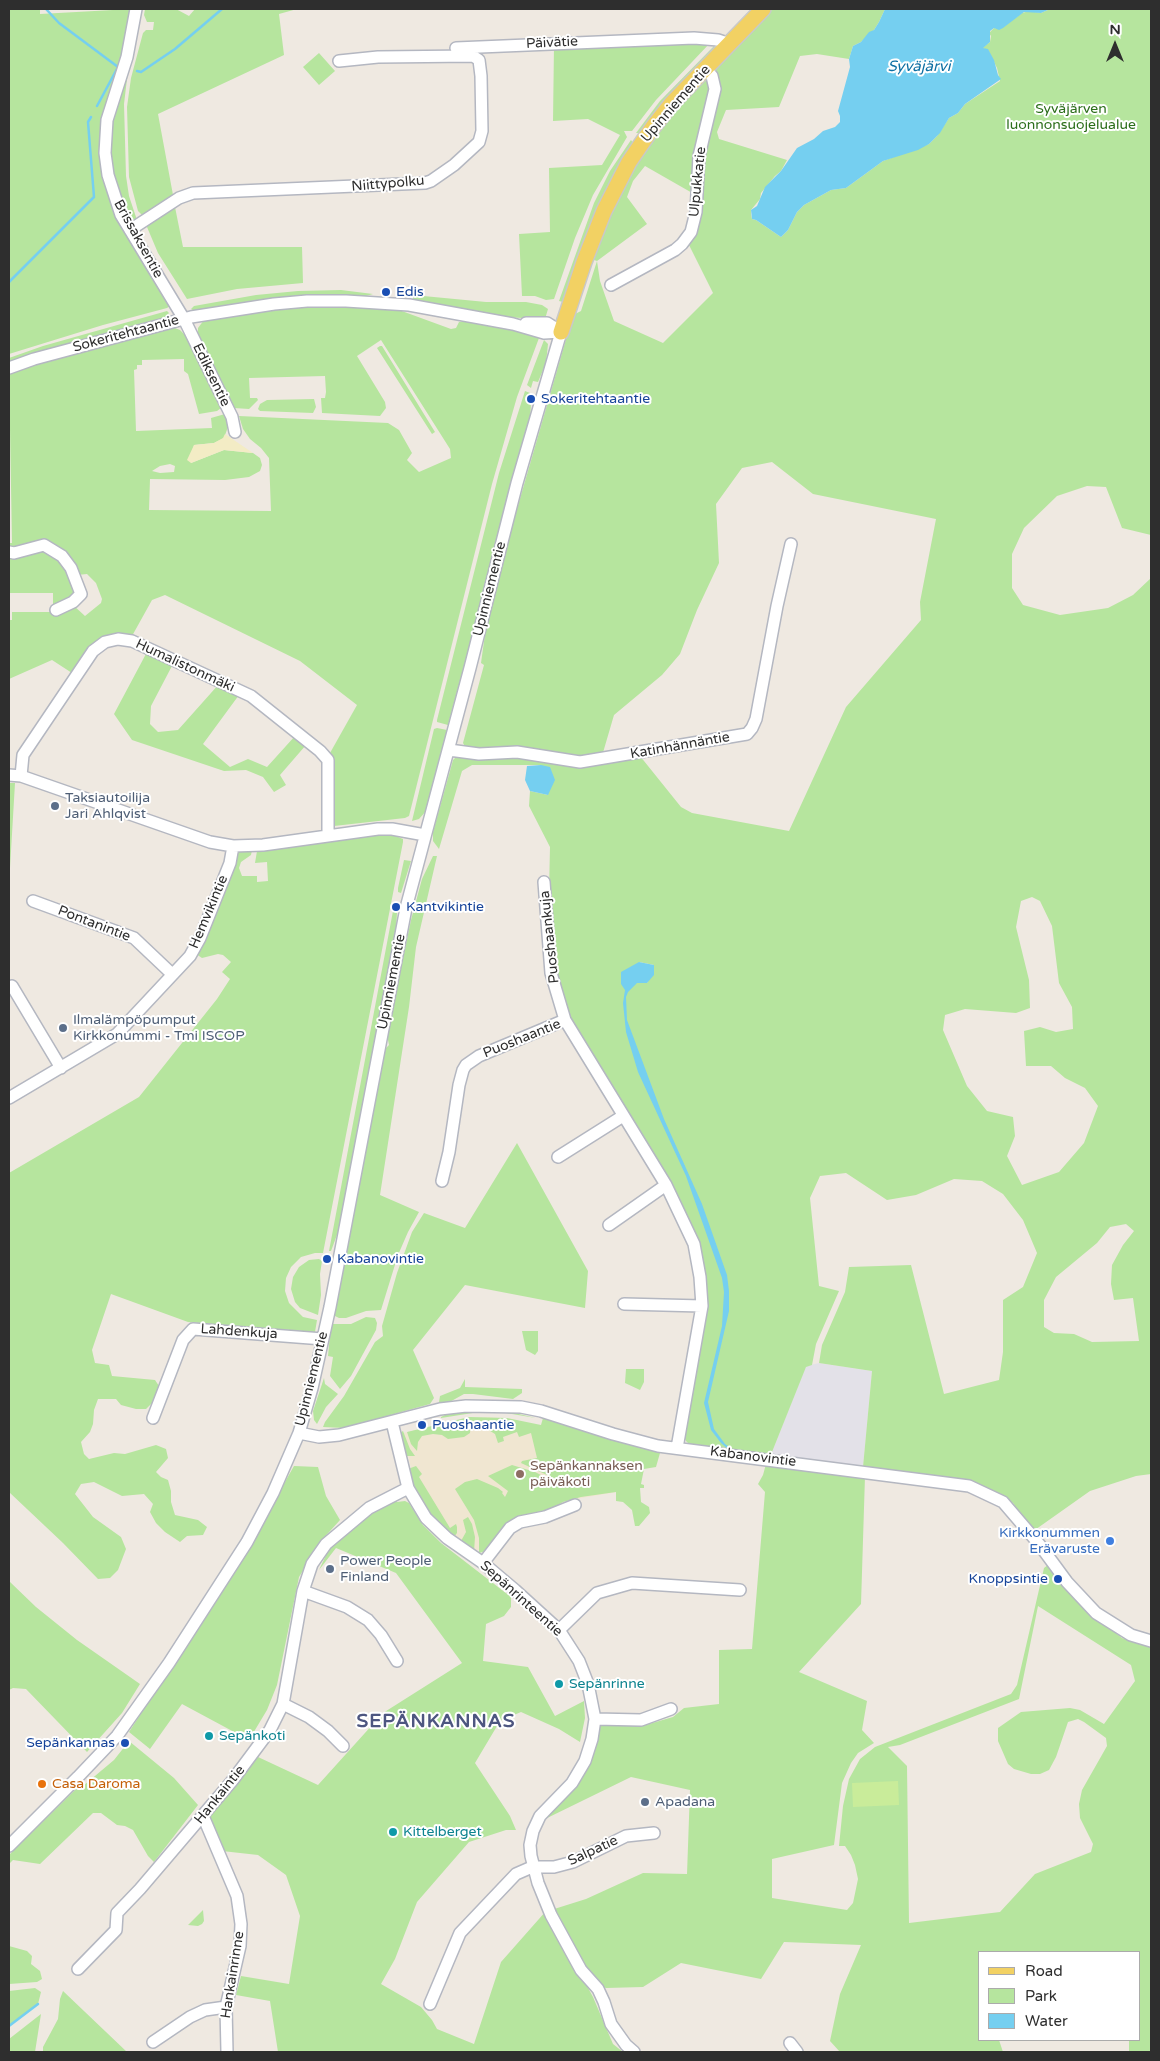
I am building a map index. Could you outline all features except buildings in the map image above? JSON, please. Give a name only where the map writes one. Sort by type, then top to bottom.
[{"type":"main road","name":"Upinniementie","points":[[561,332],[584,262],[604,210],[621,176],[653,127],[761,9]]},
{"type":"street","name":"Brissaksentie","points":[[136,9],[127,57],[107,120],[105,140],[106,164],[111,188],[121,215],[184,319]]},
{"type":"street","name":"Päivätie","points":[[378,57],[383,50],[581,42],[708,38],[730,44]]},
{"type":"street","name":"Niittypolku","points":[[130,230],[179,198],[192,193],[218,190],[298,190],[413,184],[431,181],[479,142],[482,135],[479,60],[469,54],[378,57],[339,61]]},
{"type":"street","name":"Ulpukkatie","points":[[611,285],[675,250],[691,232],[695,220],[699,156],[715,89],[712,76],[705,69]]},
{"type":"street","name":"Sokeritehtaantie","points":[[9,368],[34,359],[184,319],[274,304],[346,301],[409,305],[513,324],[546,323],[561,332]]},
{"type":"street","name":"Ediksentie","points":[[184,319],[219,388],[232,417],[235,432]]},
{"type":"street","name":"Upinniementie","points":[[9,1846],[78,1778],[117,1736],[169,1663],[247,1542],[273,1492],[299,1433],[330,1307],[398,946],[517,483],[561,332]]},
{"type":"street","name":"Katinhännäntie","points":[[449,750],[479,754],[517,752],[580,762],[747,734],[756,719],[777,606],[791,544]]},
{"type":"street","points":[[9,552],[14,553],[44,545],[62,556],[71,568],[81,594],[73,602],[56,610]]},
{"type":"street","name":"Humalistonmäki","points":[[21,776],[23,755],[93,651],[105,642],[118,638],[132,641],[251,696],[320,751],[328,760],[328,835]]},
{"type":"street","points":[[9,775],[21,776],[207,841],[233,846],[263,845],[328,835],[392,829],[425,835]]},
{"type":"street","name":"Hemvikintie","points":[[9,1098],[117,1034],[190,956],[200,938],[230,864],[233,846]]},
{"type":"street","name":"Puoshaankuja","points":[[544,882],[551,973],[566,1020]]},
{"type":"street","name":"Pontanintie","points":[[33,901],[134,938],[172,974]]},
{"type":"street","points":[[12,986],[61,1068]]},
{"type":"street","name":"Puoshaantie","points":[[442,1181],[459,1085],[466,1065],[479,1056],[566,1020],[666,1185],[694,1244],[700,1277],[702,1306],[677,1448]]},
{"type":"street","points":[[558,1157],[624,1116]]},
{"type":"street","points":[[608,1225],[666,1185]]},
{"type":"street","points":[[624,1304],[702,1306]]},
{"type":"street","name":"Lahdenkuja","points":[[153,1418],[183,1340],[193,1329],[324,1335]]},
{"type":"street","name":"Kabanovintie","points":[[299,1433],[325,1437],[440,1410],[466,1406],[521,1407],[645,1443],[969,1486],[1003,1502],[1067,1582],[1096,1613],[1131,1635],[1151,1641]]},
{"type":"street","name":"Sepänrinteentie","points":[[392,1422],[408,1488],[426,1518],[447,1538],[483,1563],[559,1630],[579,1661],[588,1684],[595,1718],[592,1739],[585,1760],[572,1783],[540,1816],[533,1831],[530,1845],[532,1867],[551,1915],[570,1950],[584,1975],[598,1989],[611,2024],[626,2045],[634,2052]]},
{"type":"street","name":"Hankaintie","points":[[78,1969],[116,1930],[117,1913],[203,1816],[270,1730],[283,1704],[303,1591],[312,1564],[326,1544],[370,1508],[408,1488]]},
{"type":"street","points":[[483,1563],[510,1528],[520,1522],[546,1516],[575,1505]]},
{"type":"street","points":[[559,1630],[597,1593],[624,1585],[641,1583],[740,1590]]},
{"type":"street","points":[[303,1591],[347,1607],[368,1620],[381,1635],[397,1661]]},
{"type":"street","points":[[283,1704],[309,1717],[328,1731],[343,1746]]},
{"type":"street","points":[[595,1718],[640,1720],[671,1709]]},
{"type":"street","name":"Hankainrinne","points":[[203,1816],[237,1896],[241,1924],[240,1946],[226,2007],[227,2052]]},
{"type":"street","name":"Salpatie","points":[[532,1867],[554,1867],[580,1858],[626,1836],[654,1833]]},
{"type":"street","points":[[430,2004],[463,1929],[507,1882],[516,1874],[532,1867]]},
{"type":"street","points":[[153,2042],[190,2017],[205,2010],[226,2007]]},
{"type":"shaded area","points":[[819,1363],[872,1371],[863,1467],[770,1457],[806,1366]]},
{"type":"shaded area","name":"Sepänkannaksen päiväkoti","points":[[469,1418],[513,1419],[623,1491],[564,1501],[481,1550],[474,1550],[449,1532],[415,1486],[403,1433]]},
{"type":"green space","points":[[9,9],[40,9],[40,14],[131,9],[131,24],[108,106],[105,179],[170,306],[9,354]]},
{"type":"green space","points":[[145,9],[176,9],[189,16],[195,9],[297,9],[279,14],[284,55],[158,114],[173,195],[142,215],[138,211],[129,177],[127,107],[131,78],[143,33],[146,30],[153,30],[154,22],[147,22],[144,15]]},
{"type":"green space","name":"Syväjärven luonnonsuojelualue","points":[[770,9],[885,9],[874,30],[861,42],[853,46],[849,59],[817,54],[800,56],[779,107],[726,110],[717,132],[719,139],[787,160],[781,171],[761,193],[760,199],[751,210],[752,219],[781,237],[788,230],[797,212],[804,205],[831,190],[846,188],[883,161],[929,144],[949,118],[958,113],[965,104],[1000,81],[997,68],[988,50],[982,48],[990,42],[991,36],[989,33],[994,28],[1000,29],[1022,13],[1029,11],[1041,13],[1050,9],[1151,9],[1151,535],[1122,528],[1106,487],[1087,486],[1057,496],[1024,528],[1012,554],[1012,588],[1023,605],[1060,615],[1108,608],[1133,595],[1151,578],[1151,1474],[1136,1476],[1090,1491],[1032,1532],[1013,1503],[971,1480],[863,1467],[872,1371],[819,1363],[822,1345],[845,1292],[849,1267],[911,1265],[944,1394],[999,1380],[1003,1352],[1003,1300],[1023,1287],[1037,1253],[1023,1220],[1003,1194],[982,1181],[954,1179],[916,1195],[887,1200],[846,1173],[820,1176],[810,1198],[819,1286],[839,1291],[816,1344],[812,1365],[806,1367],[770,1457],[690,1445],[686,1441],[683,1434],[701,1254],[567,1016],[556,975],[549,892],[550,847],[529,806],[530,791],[548,795],[541,765],[472,765],[462,771],[439,849],[433,841],[433,832],[453,760],[458,755],[513,755],[580,768],[640,756],[681,807],[692,813],[789,831],[846,707],[921,620],[920,602],[936,519],[813,494],[772,462],[742,468],[716,504],[719,563],[697,610],[680,654],[662,675],[614,715],[602,756],[584,760],[467,750],[463,743],[484,665],[481,663],[486,627],[500,568],[573,315],[581,311],[597,261],[600,281],[614,321],[663,343],[713,293],[688,243],[702,177],[715,67]],"holes":[[[1032,897],[1040,901],[1052,926],[1059,983],[1072,1007],[1073,1029],[1056,1032],[1040,1027],[1024,1031],[1026,1066],[1051,1066],[1065,1078],[1085,1088],[1098,1106],[1084,1143],[1059,1172],[1022,1185],[1007,1156],[1015,1136],[1013,1117],[987,1111],[967,1086],[943,1030],[945,1015],[965,1009],[1016,1013],[1030,1008],[1029,980],[1016,927],[1021,901]],[[639,962],[654,965],[647,983],[637,983]],[[1126,1224],[1134,1231],[1123,1245],[1112,1265],[1111,1284],[1114,1300],[1133,1298],[1139,1341],[1092,1342],[1074,1334],[1054,1333],[1044,1327],[1044,1300],[1056,1277],[1097,1243],[1110,1227]]]},
{"type":"green space","points":[[136,32],[138,32],[127,79],[124,104],[126,176],[129,196],[137,220],[131,222],[120,202],[111,172],[110,127]]},
{"type":"green space","points":[[710,43],[656,100],[632,131],[624,131],[627,137],[593,195],[575,238],[554,299],[546,300],[535,296],[522,296],[519,234],[550,232],[549,168],[602,165],[620,135],[588,119],[553,121],[554,45]]},
{"type":"green space","points":[[714,46],[716,47],[640,133],[636,133],[660,101]]},
{"type":"green space","points":[[319,53],[335,71],[319,85],[303,67]]},
{"type":"green space","points":[[705,80],[710,81],[712,84],[694,194],[645,166],[633,181],[627,197],[647,224],[597,261],[594,260],[600,232],[621,186],[660,127],[689,93]]},
{"type":"green space","points":[[631,140],[633,143],[596,211],[563,302],[559,301],[594,203],[610,171]]},
{"type":"green space","points":[[175,207],[183,247],[302,247],[303,283],[237,289],[187,299],[158,253],[147,227],[147,225]]},
{"type":"green space","points":[[341,290],[373,294],[366,296],[281,297],[194,311],[191,309],[194,306],[256,295],[298,291]]},
{"type":"green space","points":[[413,295],[486,302],[526,302],[542,305],[548,309],[545,319],[501,317],[413,301]]},
{"type":"green space","points":[[315,305],[352,305],[399,310],[451,329],[456,328],[459,322],[469,321],[507,327],[539,335],[517,397],[492,484],[409,816],[405,818],[334,826],[330,753],[357,705],[300,661],[165,595],[152,600],[132,636],[105,638],[85,651],[72,673],[52,660],[9,679],[9,620],[12,620],[12,612],[57,612],[73,605],[85,616],[101,603],[102,599],[96,583],[87,574],[77,575],[50,543],[9,549],[9,543],[12,543],[9,372],[170,326],[180,330],[187,337],[221,404],[221,408],[217,411],[199,414],[188,374],[184,371],[184,359],[142,360],[142,365],[137,365],[137,369],[134,370],[136,431],[212,428],[211,418],[225,414],[230,421],[224,438],[214,443],[194,445],[191,463],[224,450],[253,453],[260,458],[262,465],[260,471],[249,477],[225,480],[150,479],[149,510],[271,511],[269,458],[250,439],[243,429],[239,416],[388,423],[399,430],[412,453],[407,460],[419,472],[451,458],[450,449],[381,340],[357,356],[385,402],[386,408],[380,416],[322,413],[321,398],[325,398],[326,392],[325,376],[249,378],[250,398],[257,398],[258,400],[249,409],[234,408],[198,335],[198,328],[204,320],[238,313]],"holes":[[[170,464],[175,466],[174,472],[160,473],[152,471],[160,466]]]},
{"type":"green space","points":[[167,311],[169,313],[164,318],[9,363],[9,358],[43,346]]},
{"type":"green space","points":[[544,340],[548,344],[546,363],[538,382],[533,381],[531,388],[527,385]]},
{"type":"green space","points":[[382,346],[435,432],[432,434],[377,348]]},
{"type":"green space","points":[[525,391],[530,393],[528,401],[531,402],[530,423],[448,725],[437,722],[437,720],[499,473]]},
{"type":"green space","points":[[314,399],[316,407],[313,413],[260,411],[258,409],[260,404],[267,400]]},
{"type":"green space","points":[[38,547],[59,557],[79,595],[53,606],[53,593],[9,593],[9,555]]},
{"type":"green space","points":[[147,652],[173,664],[151,706],[150,724],[158,732],[178,730],[219,684],[239,695],[203,744],[230,767],[248,759],[267,767],[295,736],[306,745],[280,775],[286,785],[274,792],[263,777],[246,770],[224,771],[132,740],[114,714]]},
{"type":"green space","points":[[434,729],[447,730],[427,810],[419,819],[412,821]]},
{"type":"green space","points":[[9,783],[15,783],[9,885]]},
{"type":"green space","points":[[367,832],[391,834],[403,839],[403,842],[323,1253],[301,1257],[291,1267],[286,1278],[285,1291],[289,1303],[303,1317],[317,1320],[315,1332],[188,1322],[111,1294],[92,1350],[95,1363],[109,1365],[112,1376],[155,1380],[161,1389],[146,1409],[136,1409],[121,1405],[116,1399],[98,1399],[90,1432],[81,1442],[84,1454],[89,1459],[114,1453],[125,1454],[156,1445],[166,1449],[168,1458],[156,1472],[168,1480],[175,1515],[198,1520],[207,1527],[203,1535],[187,1536],[180,1542],[156,1523],[150,1512],[153,1504],[144,1494],[122,1496],[94,1482],[81,1484],[75,1494],[93,1517],[121,1537],[126,1549],[118,1570],[110,1578],[98,1579],[9,1492],[9,1173],[139,1097],[217,999],[230,979],[222,972],[231,962],[223,955],[218,954],[202,958],[196,954],[237,854],[241,850],[252,850],[251,855],[241,862],[239,868],[242,876],[257,876],[257,882],[268,881],[267,862],[255,863],[257,851]]},
{"type":"green space","points":[[433,856],[437,856],[416,947],[409,1007],[380,1195],[419,1212],[398,1255],[381,1310],[366,1311],[346,1318],[339,1318],[333,1315],[384,1050],[389,1045],[387,1035],[411,920],[422,879]]},
{"type":"green space","points":[[404,860],[411,861],[401,893],[398,892],[398,888]]},
{"type":"green space","points":[[393,911],[397,912],[396,931],[341,1224],[331,1251],[329,1251]]},
{"type":"green space","points":[[517,1143],[588,1271],[585,1308],[465,1285],[413,1350],[434,1398],[430,1404],[344,1428],[323,1427],[344,1396],[375,1342],[383,1336],[382,1326],[397,1273],[412,1232],[424,1213],[465,1228]]},
{"type":"green space","points":[[319,1259],[322,1261],[320,1274],[321,1295],[318,1315],[300,1308],[295,1302],[291,1289],[293,1277],[299,1267],[309,1260]]},
{"type":"green space","points":[[366,1317],[375,1318],[377,1323],[376,1330],[351,1376],[340,1389],[330,1376],[333,1357],[328,1356],[331,1324],[351,1324]]},
{"type":"green space","points":[[522,1331],[538,1331],[538,1351],[535,1355],[526,1350]]},
{"type":"green space","points":[[626,1369],[644,1369],[644,1382],[640,1390],[625,1383]]},
{"type":"green space","points":[[324,1378],[325,1384],[338,1394],[326,1407],[317,1424],[314,1420],[313,1411]]},
{"type":"green space","points":[[465,1379],[465,1387],[522,1389],[522,1393],[513,1399],[464,1394],[446,1404],[439,1402],[440,1396],[460,1388]]},
{"type":"green space","points":[[453,1411],[506,1411],[536,1418],[506,1413],[479,1412],[441,1418]]},
{"type":"green space","points":[[469,1417],[507,1418],[541,1425],[543,1418],[567,1422],[660,1453],[656,1467],[644,1469],[641,1484],[644,1485],[644,1488],[640,1488],[641,1502],[649,1507],[650,1513],[639,1526],[635,1526],[632,1510],[623,1502],[616,1501],[616,1492],[581,1497],[563,1502],[548,1511],[519,1518],[486,1551],[479,1553],[479,1538],[474,1520],[455,1489],[465,1482],[477,1479],[498,1488],[505,1497],[508,1491],[488,1476],[512,1465],[541,1475],[540,1478],[544,1482],[547,1478],[559,1484],[560,1481],[521,1463],[522,1461],[537,1458],[531,1433],[519,1437],[517,1432],[503,1437],[504,1441],[498,1443],[495,1434],[487,1429],[479,1429],[479,1424],[471,1423],[470,1433],[464,1437],[448,1439],[442,1435],[422,1436],[418,1442],[417,1451],[411,1444],[407,1432]]},
{"type":"green space","points":[[403,1431],[415,1456],[406,1456],[400,1433]]},
{"type":"green space","points":[[766,1464],[865,1476],[861,1604],[799,1672],[867,1701],[862,1730],[874,1743],[858,1753],[842,1783],[834,1845],[772,1859],[772,1898],[847,1910],[853,1903],[858,1879],[855,1865],[845,1846],[839,1846],[843,1806],[849,1779],[860,1759],[875,1747],[1011,1694],[1017,1685],[1044,1568],[1048,1565],[1096,1617],[1122,1638],[1151,1646],[1151,2052],[1129,2052],[1129,2041],[1140,2041],[1140,1951],[978,1951],[978,2041],[999,2041],[1003,2052],[840,2052],[830,2041],[840,1994],[861,1945],[784,1942],[761,1979],[681,1963],[643,1987],[606,1988],[597,1985],[582,1968],[551,1910],[586,1899],[643,1873],[687,1874],[690,1790],[631,1777],[541,1821],[561,1798],[599,1726],[642,1726],[673,1717],[684,1708],[719,1704],[719,1650],[752,1649],[765,1492],[758,1484]],"holes":[[[1038,1606],[1131,1665],[1135,1681],[1104,1724],[1080,1710],[1070,1708],[1021,1712],[998,1728],[998,1741],[1008,1764],[1014,1769],[1031,1774],[1040,1774],[1049,1770],[1056,1757],[1068,1722],[1078,1719],[1106,1738],[1107,1746],[1082,1790],[1079,1804],[1080,1818],[1093,1844],[1091,1852],[1035,1874],[1000,1912],[909,1923],[907,1766],[888,1747],[900,1745],[1019,1699]]]},
{"type":"green space","points":[[294,1466],[318,1467],[326,1496],[340,1520],[321,1541],[299,1577],[277,1685],[267,1710],[249,1740],[182,1704],[150,1749],[129,1732],[251,1542]]},
{"type":"green space","points":[[416,1466],[422,1474],[419,1477],[450,1528],[456,1524],[457,1533],[454,1537],[430,1516],[419,1499],[408,1469]]},
{"type":"green space","points":[[395,1499],[397,1502],[405,1501],[409,1503],[423,1525],[441,1543],[511,1597],[511,1607],[504,1616],[486,1624],[483,1661],[528,1667],[555,1716],[584,1701],[585,1718],[580,1742],[559,1729],[521,1712],[500,1721],[475,1763],[510,1816],[516,1830],[506,1830],[469,1842],[417,1902],[395,1959],[381,1984],[421,2007],[437,2029],[474,2044],[501,1962],[546,1911],[593,1997],[613,2044],[623,2052],[278,2052],[270,2001],[236,1995],[241,1976],[289,1984],[300,1916],[286,1875],[258,1855],[222,1851],[208,1817],[258,1757],[318,1785],[383,1713],[462,1663],[396,1573],[336,1548],[319,1570],[328,1551],[338,1538],[357,1522]]},
{"type":"green space","points":[[468,1517],[475,1537],[474,1552],[461,1541],[466,1532],[463,1520]]},
{"type":"green space","points":[[9,1581],[36,1607],[77,1640],[140,1684],[122,1713],[87,1752],[26,1689],[13,1688],[9,1690]]},
{"type":"green space","points":[[129,1741],[174,1778],[198,1805],[154,1862],[148,1856],[133,1830],[117,1825],[101,1813],[93,1813],[40,1864],[13,1860],[9,1864],[9,1855],[81,1784],[83,1786],[114,1760]]},
{"type":"green space","points":[[898,1781],[899,1805],[853,1807],[852,1783]]},
{"type":"green space","points":[[203,1910],[204,1921],[202,1924],[198,1926],[188,1925]]},
{"type":"green space","points":[[9,1946],[27,1951],[32,1956],[31,1964],[40,1971],[42,1979],[37,1982],[9,1984]]},
{"type":"green space","points":[[35,1988],[41,1992],[38,2004],[9,2026],[9,1991]]},
{"type":"green space","points":[[63,1991],[127,2052],[43,2052],[43,2047],[58,2019],[60,1999]]},
{"type":"green space","points":[[41,2014],[35,2052],[9,2052],[9,2039]]},
{"type":"sand","points":[[225,434],[253,453],[224,450],[191,463],[187,460],[194,445],[214,443],[223,438]]},
{"type":"water","name":"Syväjärvi","points":[[885,9],[1050,9],[1041,13],[1024,12],[1003,28],[999,30],[994,28],[990,31],[990,42],[983,48],[988,49],[1001,79],[965,104],[958,113],[949,118],[940,133],[929,144],[918,150],[883,161],[846,188],[831,190],[804,205],[797,212],[788,230],[781,237],[752,219],[751,210],[757,206],[765,187],[781,171],[797,148],[814,139],[823,131],[835,127],[840,122],[838,111],[850,67],[849,59],[853,46],[861,42],[869,32],[874,30]]},
{"type":"water","points":[[541,765],[550,767],[555,780],[548,795],[530,791],[525,780],[527,766]]},
{"type":"water","points":[[639,962],[654,965],[654,975],[647,983],[637,983],[628,992],[626,997],[627,1020],[664,1119],[702,1204],[727,1275],[729,1311],[708,1402],[714,1429],[725,1444],[735,1451],[730,1451],[711,1430],[704,1403],[722,1326],[724,1292],[722,1278],[686,1176],[638,1072],[626,1032],[623,1003],[625,990],[621,984],[621,972]]},
{"type":"waterway","points":[[46,9],[59,23],[118,67],[97,106]]},
{"type":"waterway","points":[[137,71],[141,72],[175,49],[222,9]]},
{"type":"waterway","points":[[9,282],[94,197],[88,122],[91,117]]},
{"type":"waterway","points":[[9,2026],[38,2004]]},
{"type":"place","name":"Edis","points":[[386,292]]},
{"type":"place","name":"Sokeritehtaantie","points":[[531,399]]},
{"type":"place","name":"Taksiautoilija Jari Ahlqvist","points":[[55,806]]},
{"type":"place","name":"Kantvikintie","points":[[396,907]]},
{"type":"place","name":"Ilmalämpöpumput Kirkkonummi - Tmi ISCOP","points":[[63,1028]]},
{"type":"place","name":"Kabanovintie","points":[[327,1259]]},
{"type":"place","name":"Puoshaantie","points":[[422,1425]]},
{"type":"place","name":"Sepänkannaksen päiväkoti","points":[[520,1474]]},
{"type":"place","name":"Kirkkonummen Erävaruste","points":[[1110,1541]]},
{"type":"place","name":"Power People Finland","points":[[330,1569]]},
{"type":"place","name":"Knoppsintie","points":[[1058,1579]]},
{"type":"place","name":"Sepänrinne","points":[[559,1684]]},
{"type":"place","name":"Sepänkoti","points":[[209,1736]]},
{"type":"place","name":"Sepänkannas","points":[[125,1743]]},
{"type":"place","name":"Casa Daroma","points":[[42,1784]]},
{"type":"place","name":"Apadana","points":[[645,1802]]},
{"type":"place","name":"Kittelberget","points":[[393,1832]]},
{"type":"district","name":"SEPÄNKANNAS","points":[[436,1722]]}]
